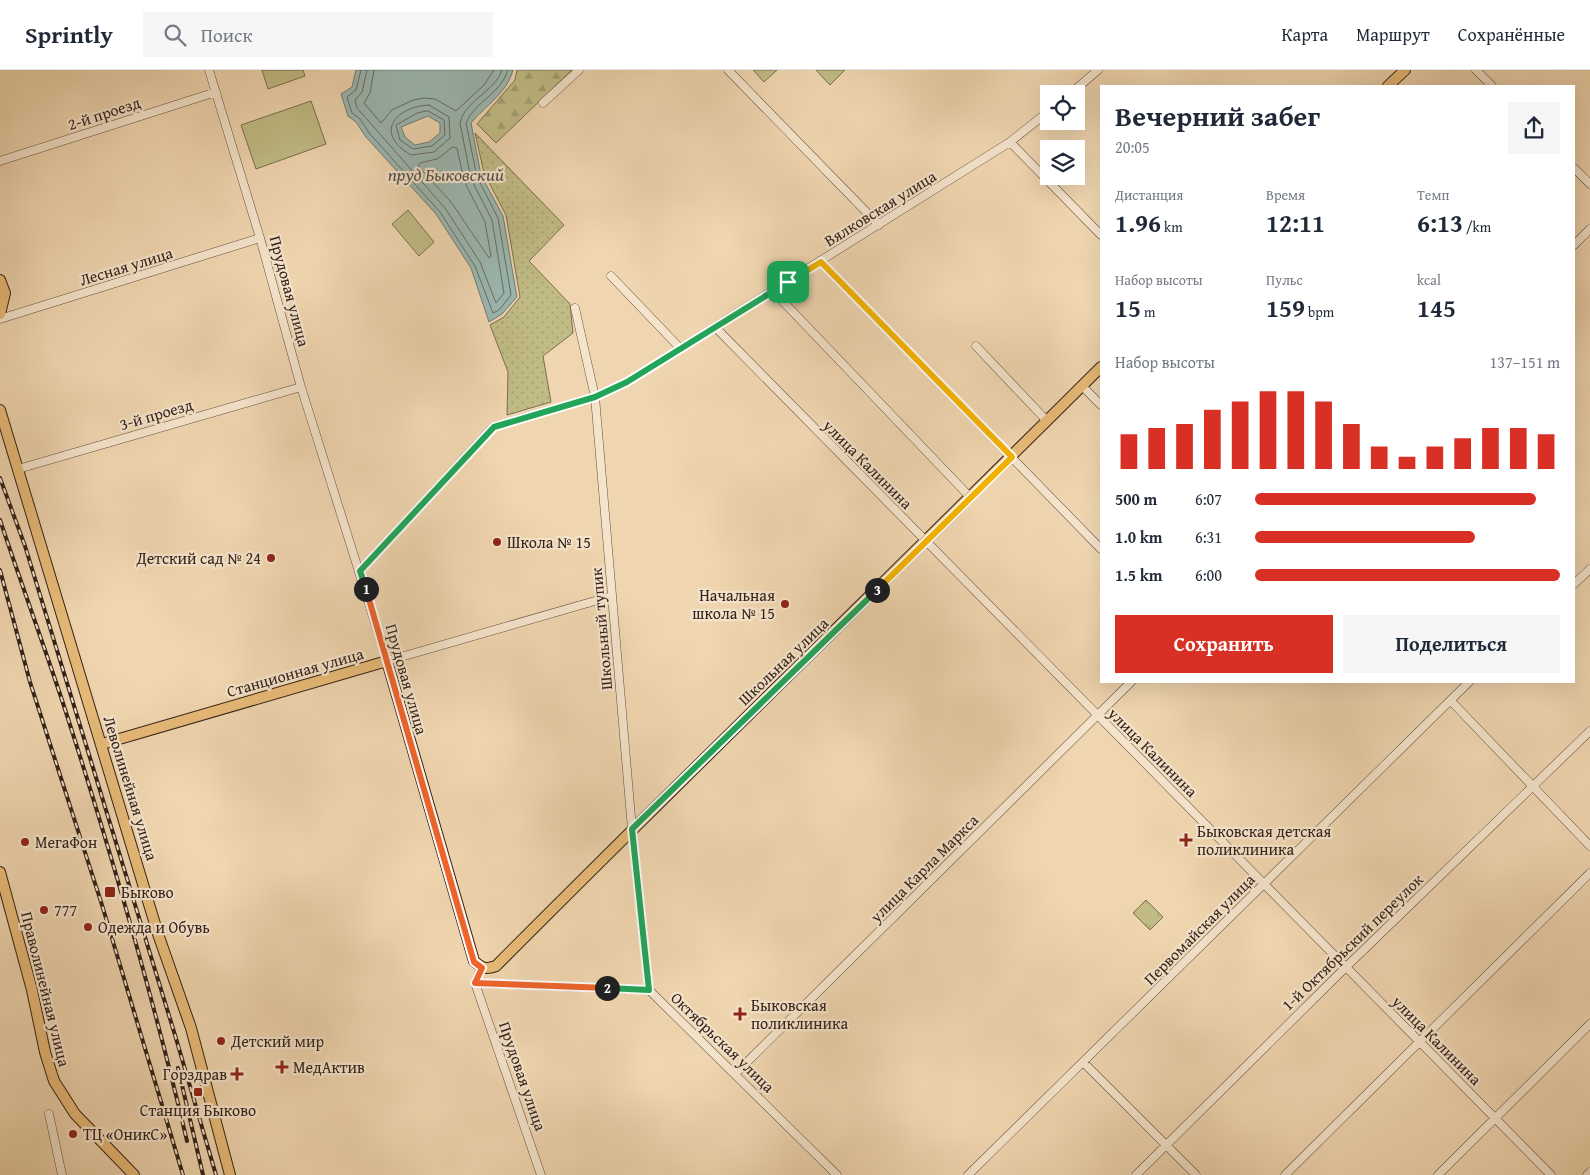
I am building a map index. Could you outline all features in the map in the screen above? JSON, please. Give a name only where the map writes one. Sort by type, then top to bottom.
[{"type":"main road","points":[[1389,85],[1405,70]]},
{"type":"main road","points":[[0,280],[5,293],[5,302],[0,314]]},
{"type":"main road","name":"Школьная улица","points":[[482,968],[488,969],[496,966],[632,829],[1012,457],[1100,368]]},
{"type":"main road","name":"Леволинейная улица","points":[[0,410],[164,952],[191,1028],[230,1175]]},
{"type":"main road","name":"Станционная улица","points":[[102,744],[387,661]]},
{"type":"main road","name":"Прудовая улица","points":[[387,661],[474,962],[482,968]]},
{"type":"main road","name":"Праволинейная улица","points":[[0,872],[54,1081],[75,1114],[134,1175]]},
{"type":"street","name":"Прудовая улица","points":[[209,70],[260,238],[301,387],[387,661]]},
{"type":"street","points":[[543,104],[579,70]]},
{"type":"street","points":[[728,70],[879,225]]},
{"type":"street","points":[[1080,85],[1098,70]]},
{"type":"street","points":[[1476,70],[1491,85]]},
{"type":"street","name":"2-й проезд","points":[[0,161],[216,92]]},
{"type":"street","name":"Вялковская улица","points":[[360,571],[494,427],[595,397],[627,382],[1010,142],[1040,119]]},
{"type":"street","points":[[1010,142],[1100,234]]},
{"type":"street","points":[[1575,169],[1590,184]]},
{"type":"street","points":[[1575,244],[1590,229]]},
{"type":"street","name":"Лесная улица","points":[[0,319],[260,238]]},
{"type":"street","points":[[821,262],[1100,548]]},
{"type":"street","points":[[611,276],[680,348]]},
{"type":"street","points":[[773,291],[970,497]]},
{"type":"street","name":"Школьный тупик","points":[[574,308],[595,397],[632,829],[649,990]]},
{"type":"street","name":"улица Калинина","points":[[715,327],[1551,1175]]},
{"type":"street","points":[[976,346],[1047,421]]},
{"type":"street","points":[[1082,386],[1100,404]]},
{"type":"street","name":"3-й проезд","points":[[18,469],[301,387]]},
{"type":"street","points":[[1575,583],[1590,569]]},
{"type":"street","name":"Станционная улица","points":[[387,661],[612,596]]},
{"type":"street","name":"улица Карла Маркса","points":[[736,1073],[1130,683]]},
{"type":"street","name":"Первомайская улица","points":[[968,1175],[1468,683]]},
{"type":"street","points":[[1450,701],[1590,846]]},
{"type":"street","name":"1-й Октябрьский переулок","points":[[1136,1175],[1346,967],[1590,731]]},
{"type":"street","points":[[1285,1175],[1590,873]]},
{"type":"street","points":[[475,983],[482,968]]},
{"type":"street","name":"Прудовая улица","points":[[475,983],[541,1175]]},
{"type":"street","name":"Октябрьская улица","points":[[475,983],[649,990],[736,1073],[837,1175]]},
{"type":"street","points":[[1438,1175],[1590,1024]]},
{"type":"street","points":[[1084,1062],[1196,1175]]},
{"type":"street","points":[[49,1114],[62,1175]]},
{"type":"street","points":[[1587,1175],[1590,1172]]},
{"type":"green space","points":[[262,70],[303,70],[305,76],[268,89]]},
{"type":"green space","points":[[517,70],[572,70],[496,143],[477,124],[515,80]]},
{"type":"green space","points":[[753,70],[777,70],[764,82]]},
{"type":"green space","points":[[816,70],[845,70],[830,85]]},
{"type":"green space","points":[[311,101],[326,144],[256,169],[241,125]]},
{"type":"green space","points":[[475,133],[564,225],[529,261],[570,304],[573,333],[543,356],[551,402],[507,415],[508,372],[490,325],[504,317],[520,297],[506,215],[484,173]]},
{"type":"green space","points":[[408,210],[434,242],[419,256],[392,224]]},
{"type":"green space","points":[[1146,900],[1163,917],[1150,930],[1133,913]]},
{"type":"water","name":"пруд Быковский","points":[[356,70],[513,70],[501,92],[471,123],[481,175],[503,216],[517,297],[502,314],[489,322],[471,268],[436,214],[366,137],[356,122],[348,116],[341,94],[352,87]],"holes":[[[428,116],[440,123],[440,133],[429,142],[415,145],[405,137],[401,127]]]},
{"type":"railway","points":[[0,478],[25,546],[216,1175]]},
{"type":"railway","points":[[0,520],[62,700],[113,864],[159,1030],[187,1141]]},
{"type":"railway","points":[[0,570],[30,682],[102,905],[183,1175]]},
{"type":"railway","points":[[178,1068],[203,1175]]},
{"type":"place","name":"Школа № 15","points":[[497,542]]},
{"type":"place","name":"Детский сад № 24","points":[[271,558]]},
{"type":"place","name":"Начальная школа № 15","points":[[785,604]]},
{"type":"place","name":"Быковская детская поликлиника","points":[[1186,840]]},
{"type":"place","name":"МегаФон","points":[[25,842]]},
{"type":"place","name":"Быково","points":[[110,892]]},
{"type":"place","name":"777","points":[[44,910]]},
{"type":"place","name":"Одежда и Обувь","points":[[88,927]]},
{"type":"place","name":"Быковская поликлиника","points":[[740,1014]]},
{"type":"place","name":"Детский мир","points":[[221,1041]]},
{"type":"place","name":"МедАктив","points":[[282,1067]]},
{"type":"place","name":"Горздрав","points":[[237,1074]]},
{"type":"place","name":"Станция Быково","points":[[198,1092]]},
{"type":"place","name":"ТЦ «ОникС»","points":[[73,1134]]},
{"type":"route","points":[[821,262],[1012,457],[632,829],[649,990],[475,983],[482,968],[474,962],[360,571],[494,427],[502,423],[595,397],[627,382],[788,282],[821,262]]}]
